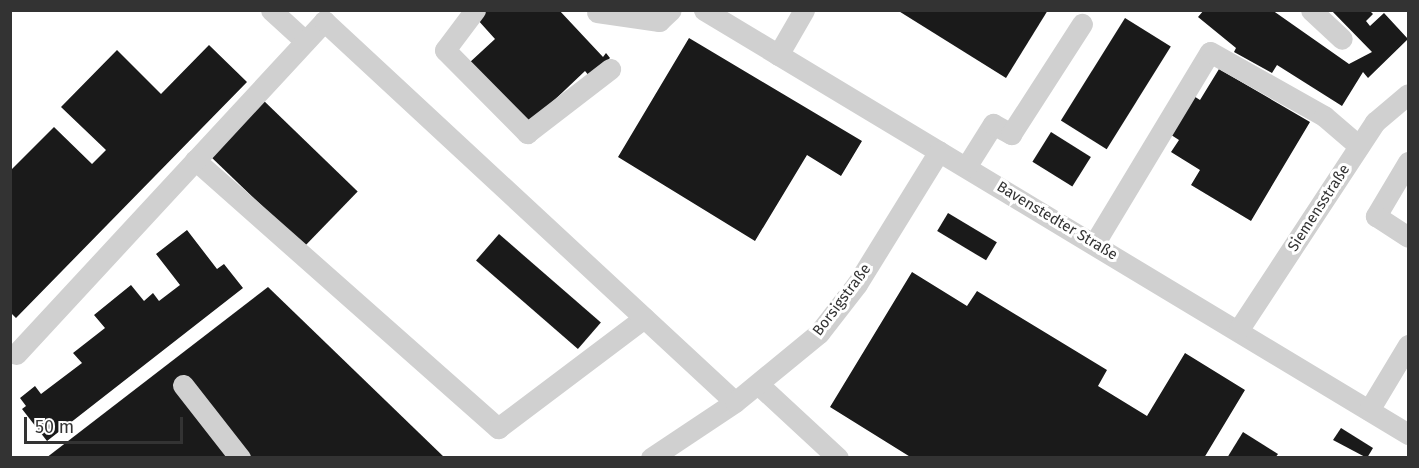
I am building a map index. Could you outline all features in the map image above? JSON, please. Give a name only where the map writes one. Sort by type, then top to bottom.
[{"type":"street","points":[[271,10],[305,41]]},
{"type":"street","points":[[475,10],[445,50],[527,133],[610,69]]},
{"type":"street","points":[[597,12],[659,21],[671,10]]},
{"type":"street","name":"Bavenstedter Straße","points":[[704,10],[1239,329],[1408,434]]},
{"type":"street","points":[[778,55],[804,10]]},
{"type":"street","points":[[1311,10],[1342,39]]},
{"type":"street","points":[[16,354],[324,21],[735,402]]},
{"type":"street","points":[[966,167],[993,124],[1011,134],[1082,24]]},
{"type":"street","points":[[1094,244],[1210,52],[1324,116],[1359,146]]},
{"type":"street","name":"Siemensstraße","points":[[1239,329],[1375,122],[1408,94]]},
{"type":"street","name":"Borsigstraße","points":[[651,458],[735,402],[803,349],[838,311],[939,152]]},
{"type":"street","points":[[195,160],[498,428],[644,318]]},
{"type":"street","points":[[1408,162],[1376,216],[1408,237]]},
{"type":"street","points":[[1369,410],[1408,345]]},
{"type":"street","points":[[758,384],[838,458]]},
{"type":"street","points":[[183,385],[240,458]]},
{"type":"building","points":[[486,10],[559,10],[603,57],[606,53],[610,58],[590,77],[585,71],[527,126],[469,63],[495,39],[477,19]]},
{"type":"building","points":[[897,10],[1048,10],[1006,78]]},
{"type":"building","points":[[1204,10],[1272,10],[1349,64],[1372,52],[1331,10],[1369,10],[1373,14],[1366,21],[1370,26],[1384,13],[1408,39],[1368,78],[1363,72],[1342,106],[1277,65],[1272,73],[1234,52],[1236,48],[1198,17]]},
{"type":"building","points":[[1125,18],[1171,47],[1107,149],[1061,121]]},
{"type":"building","points":[[689,38],[862,141],[841,176],[807,155],[755,241],[618,157]]},
{"type":"building","points":[[209,45],[247,82],[16,318],[10,312],[10,171],[54,127],[92,164],[106,150],[61,107],[117,50],[161,94]]},
{"type":"building","points":[[1219,69],[1310,122],[1251,221],[1191,185],[1200,170],[1171,152],[1179,140],[1165,131],[1189,93],[1200,100]]},
{"type":"building","points":[[262,99],[358,191],[304,247],[209,154]]},
{"type":"building","points":[[1051,132],[1091,157],[1072,187],[1032,162]]},
{"type":"building","points":[[948,213],[997,242],[986,260],[937,231]]},
{"type":"building","points":[[187,230],[217,269],[224,264],[243,288],[47,441],[22,409],[26,406],[20,398],[35,386],[41,394],[82,363],[73,353],[105,328],[94,315],[131,285],[144,301],[153,293],[159,301],[180,285],[156,254]]},
{"type":"building","points":[[499,234],[601,323],[578,349],[476,260]]},
{"type":"building","points":[[912,272],[967,306],[977,291],[1107,370],[1098,386],[1147,416],[1185,353],[1245,390],[1204,458],[912,458],[830,407]]},
{"type":"building","points":[[268,287],[445,458],[46,458]]},
{"type":"building","points":[[1341,428],[1373,448],[1367,458],[1333,440]]},
{"type":"building","points":[[1243,432],[1278,454],[1275,458],[1227,458]]}]
